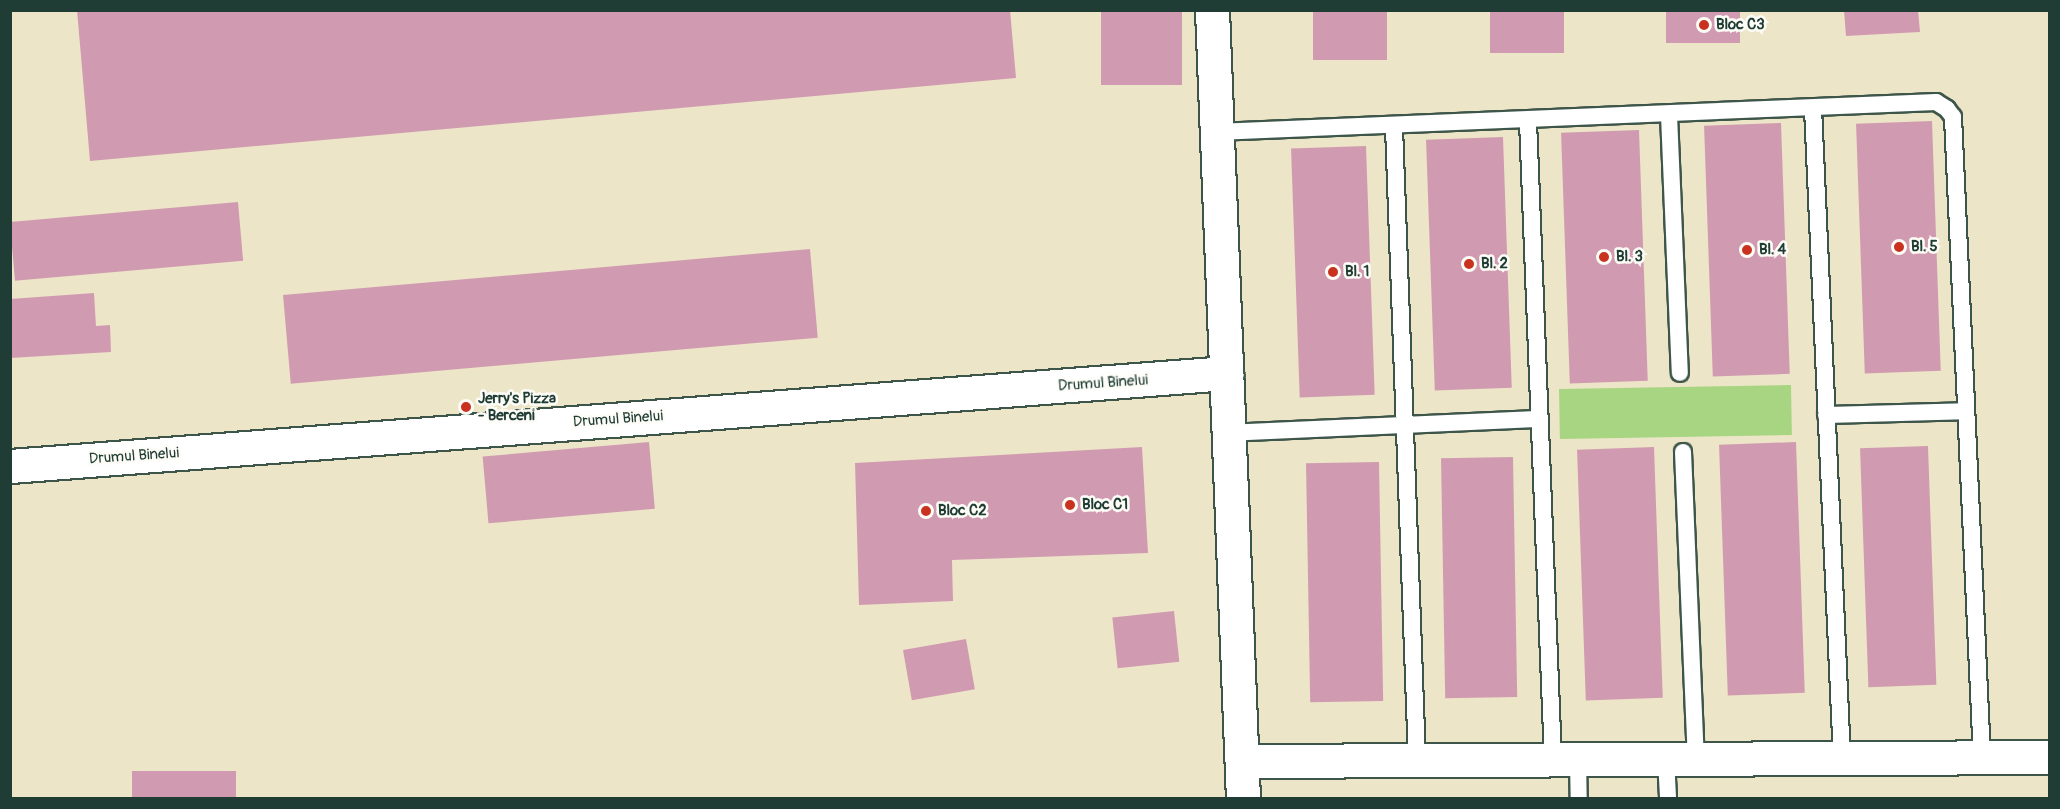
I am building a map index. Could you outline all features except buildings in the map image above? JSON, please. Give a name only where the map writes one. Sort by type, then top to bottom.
[{"type":"street","points":[[1212,10],[1244,798]]},
{"type":"street","name":"Drumul Binelui","points":[[10,466],[1226,373]]},
{"type":"street","points":[[1242,761],[2049,758]]},
{"type":"lane","points":[[1216,132],[1394,127],[1936,102],[1953,117],[1982,758]]},
{"type":"lane","points":[[1813,108],[1842,758]]},
{"type":"lane","points":[[1669,115],[1680,373]]},
{"type":"lane","points":[[1528,121],[1540,419],[1565,759],[1579,798]]},
{"type":"lane","points":[[1394,127],[1417,760]]},
{"type":"lane","points":[[1826,415],[1965,411]]},
{"type":"lane","points":[[1228,433],[1540,419]]},
{"type":"lane","points":[[1668,798],[1681,759],[1683,452]]},
{"type":"green space","points":[[1791,385],[1792,435],[1560,439],[1559,389]]},
{"type":"place","name":"Bloc C3","points":[[1704,25]]},
{"type":"place","name":"Bl. 5","points":[[1899,247]]},
{"type":"place","name":"Bl. 4","points":[[1747,250]]},
{"type":"place","name":"Bl. 3","points":[[1604,257]]},
{"type":"place","name":"Bl. 2","points":[[1469,264]]},
{"type":"place","name":"Bl. 1","points":[[1333,272]]},
{"type":"place","name":"Jerry's Pizza - Berceni","points":[[466,407]]},
{"type":"place","name":"Bloc C1","points":[[1070,505]]},
{"type":"place","name":"Bloc C2","points":[[926,511]]}]
